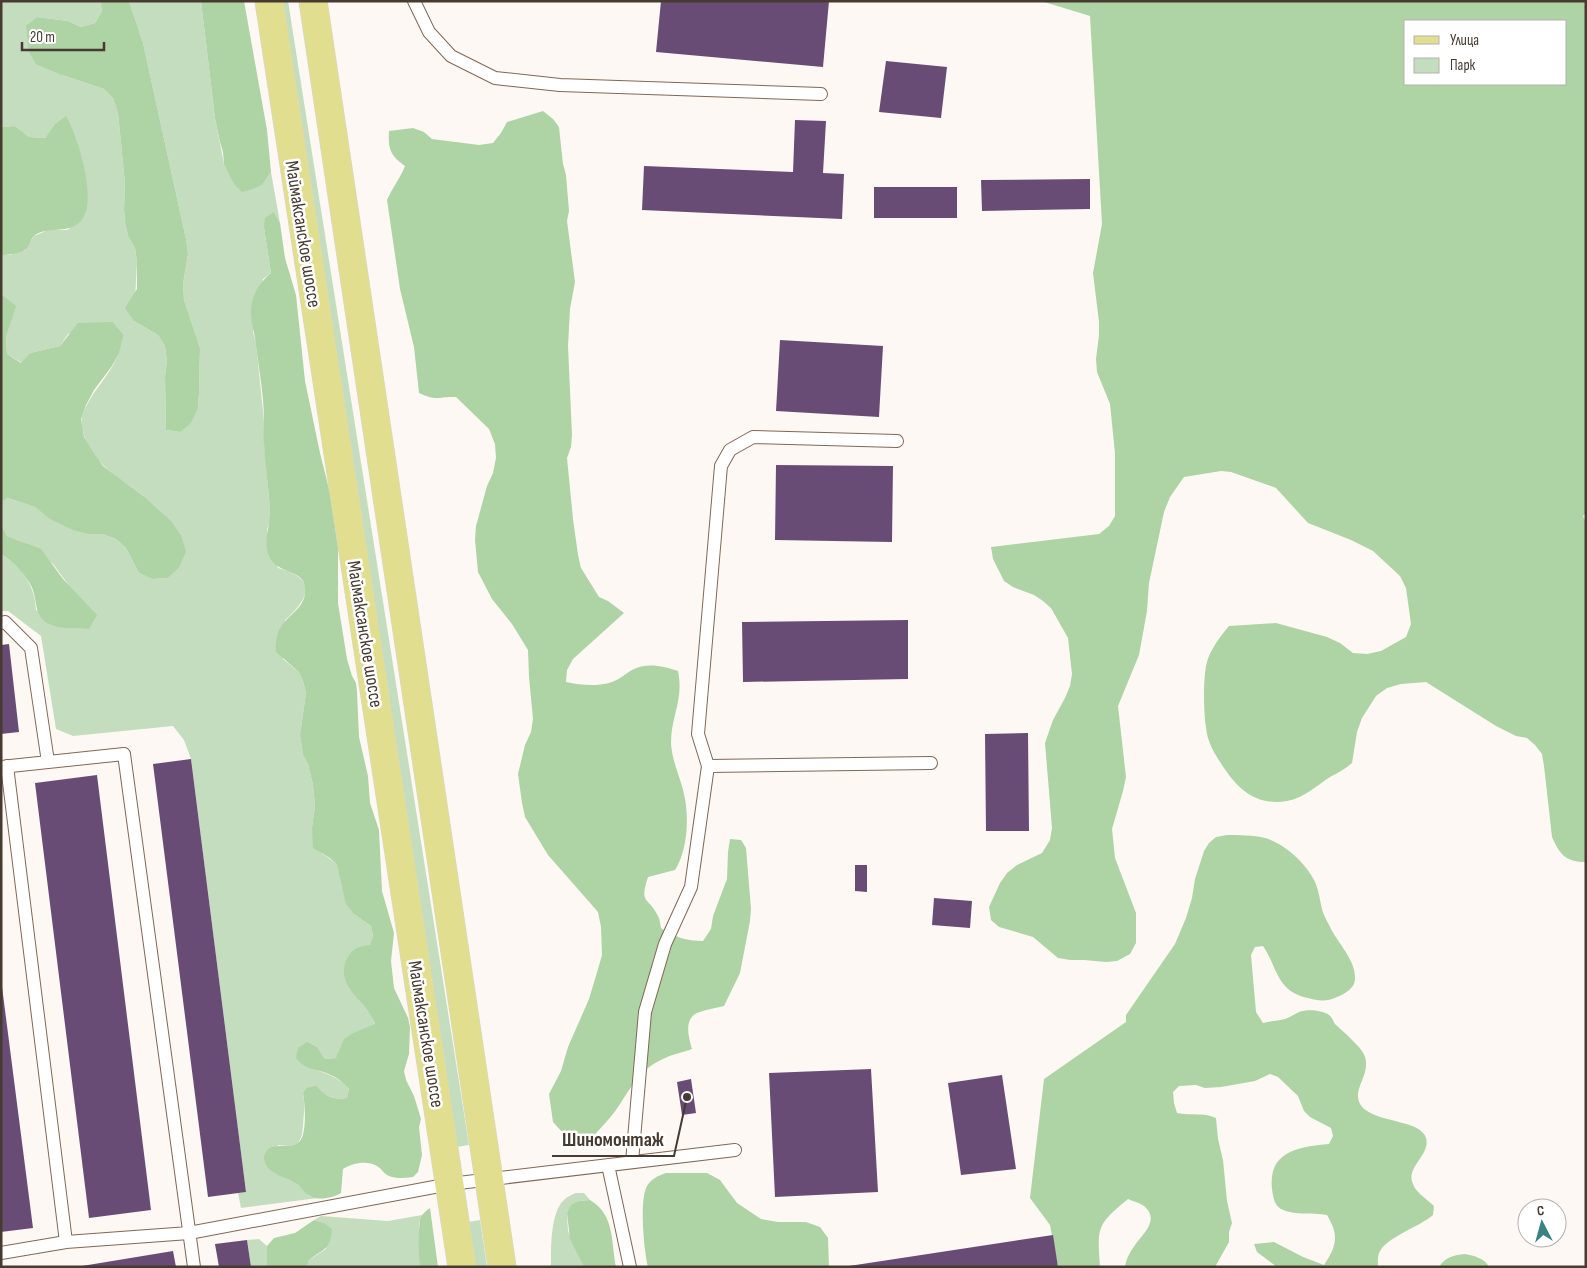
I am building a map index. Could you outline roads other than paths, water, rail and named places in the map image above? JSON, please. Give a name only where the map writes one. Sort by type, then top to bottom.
[{"type":"main road","name":"Маймаксанское шоссе","points":[[269,1],[462,1267]]},
{"type":"main road","name":"Маймаксанское шоссе","points":[[314,1],[502,1267]]},
{"type":"lane","points":[[414,1],[429,32],[451,56],[494,78],[560,86],[821,94]]},
{"type":"lane","points":[[632,1162],[645,1012],[665,944],[691,887],[708,766],[698,734],[721,466],[730,450],[753,438],[896,441]]},
{"type":"lane","points":[[1,623],[5,622],[31,648],[48,762]]},
{"type":"lane","points":[[66,1242],[4,766],[124,754],[194,1267]]},
{"type":"lane","points":[[708,766],[931,763]]},
{"type":"lane","points":[[1,1253],[66,1242],[189,1233],[450,1184],[735,1150]]},
{"type":"lane","points":[[608,1165],[630,1267]]},
{"type":"place","name":"Шиномонтаж","points":[[687,1097]]}]
